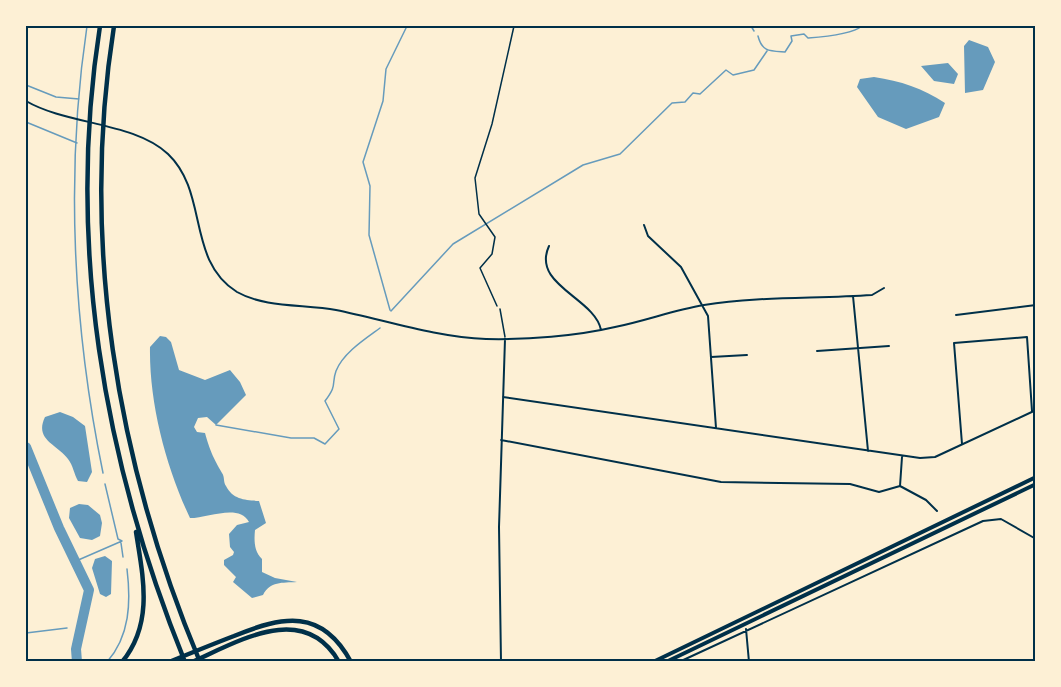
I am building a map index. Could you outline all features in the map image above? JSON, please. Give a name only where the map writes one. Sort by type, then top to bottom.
[{"type":"highway","points":[[100,26],[89,139],[90,272],[107,405],[134,517],[185,662]]},
{"type":"highway","points":[[114,26],[107,82],[102,191],[104,271],[112,345],[123,416],[141,492],[163,565],[200,662]]},
{"type":"highway","points":[[122,662],[140,628],[145,603],[134,517]]},
{"type":"highway","points":[[169,662],[258,626],[284,620],[305,622],[320,628],[343,647],[351,662]]},
{"type":"highway","points":[[192,662],[260,633],[287,629],[316,636],[334,653],[339,662]]},
{"type":"main road","points":[[653,662],[1035,477]]},
{"type":"main road","points":[[666,662],[1035,484]]},
{"type":"street","points":[[26,101],[64,116],[154,143],[169,155],[180,169],[191,194],[202,246],[208,261],[220,279],[242,295],[272,302],[337,310],[463,337],[505,339],[601,330],[703,305],[876,294],[884,288]]},
{"type":"street","points":[[644,225],[648,236],[677,261],[708,316],[716,428]]},
{"type":"street","points":[[549,246],[546,257],[548,272],[596,318],[601,330]]},
{"type":"street","points":[[854,296],[868,452]]},
{"type":"street","points":[[956,315],[1035,305]]},
{"type":"street","points":[[503,397],[902,457],[930,458],[962,444],[1034,411],[1026,338],[954,343],[962,444]]},
{"type":"street","points":[[501,662],[499,527],[505,339]]},
{"type":"street","points":[[817,351],[889,346]]},
{"type":"street","points":[[711,357],[747,355]]},
{"type":"street","points":[[501,440],[721,482],[850,484],[879,492],[900,486],[926,500],[937,511]]},
{"type":"street","points":[[900,486],[902,457]]},
{"type":"street","points":[[679,662],[983,521],[998,518],[1035,538]]},
{"type":"street","points":[[746,629],[749,662]]},
{"type":"lane","points":[[500,309],[505,339]]},
{"type":"path","points":[[500,309],[493,302],[481,273],[481,263],[492,254],[495,237],[485,224],[476,205],[475,178],[492,124],[514,26]]},
{"type":"water","points":[[969,40],[988,47],[995,62],[983,90],[965,93],[964,46]]},
{"type":"water","points":[[948,63],[958,74],[954,84],[934,81],[921,66]]},
{"type":"water","points":[[874,77],[911,86],[945,103],[939,117],[906,129],[878,117],[857,87],[860,79]]},
{"type":"water","points":[[160,336],[166,337],[171,342],[179,370],[205,380],[230,370],[240,382],[246,395],[216,425],[207,417],[198,418],[194,427],[197,432],[205,433],[229,491],[240,498],[259,501],[266,523],[255,530],[256,549],[262,559],[262,572],[275,578],[297,582],[273,585],[263,595],[252,598],[233,582],[236,577],[224,565],[224,560],[234,552],[230,547],[229,534],[237,525],[249,522],[244,516],[231,512],[190,518],[173,478],[152,390],[150,347]]},
{"type":"water","points":[[60,412],[73,417],[85,426],[92,472],[87,482],[78,481],[70,461],[48,441],[42,431],[45,417]]},
{"type":"water","points":[[79,504],[88,505],[100,515],[102,523],[100,536],[92,540],[80,538],[69,518],[70,508]]},
{"type":"water","points":[[105,556],[112,561],[111,594],[106,597],[100,594],[92,568],[95,559]]},
{"type":"waterway","points":[[87,26],[76,137],[74,194],[76,250],[85,362],[103,473]]},
{"type":"waterway","points":[[390,310],[369,235],[370,186],[363,162],[383,101],[386,69],[407,26]]},
{"type":"waterway","points":[[751,26],[754,31]]},
{"type":"waterway","points":[[758,36],[764,48],[785,52],[792,41],[791,36],[804,34],[808,38],[828,36],[851,32],[862,26]]},
{"type":"waterway","points":[[391,311],[453,244],[583,165],[620,154],[672,103],[685,102],[693,93],[700,94],[726,70],[733,75],[754,70],[767,51]]},
{"type":"waterway","points":[[26,85],[56,97],[79,99]]},
{"type":"waterway","points":[[26,122],[77,143]]},
{"type":"waterway","points":[[216,425],[291,438],[314,438],[325,444],[339,429],[325,401],[333,388],[339,364],[349,352],[380,328]]},
{"type":"waterway","points":[[26,447],[59,528],[89,590],[76,649],[77,662]]},
{"type":"waterway","points":[[76,561],[122,541],[118,539],[105,484]]},
{"type":"waterway","points":[[121,543],[123,557]]},
{"type":"waterway","points":[[107,662],[115,652],[127,618],[129,594],[127,569]]},
{"type":"waterway","points":[[26,633],[67,628]]}]
